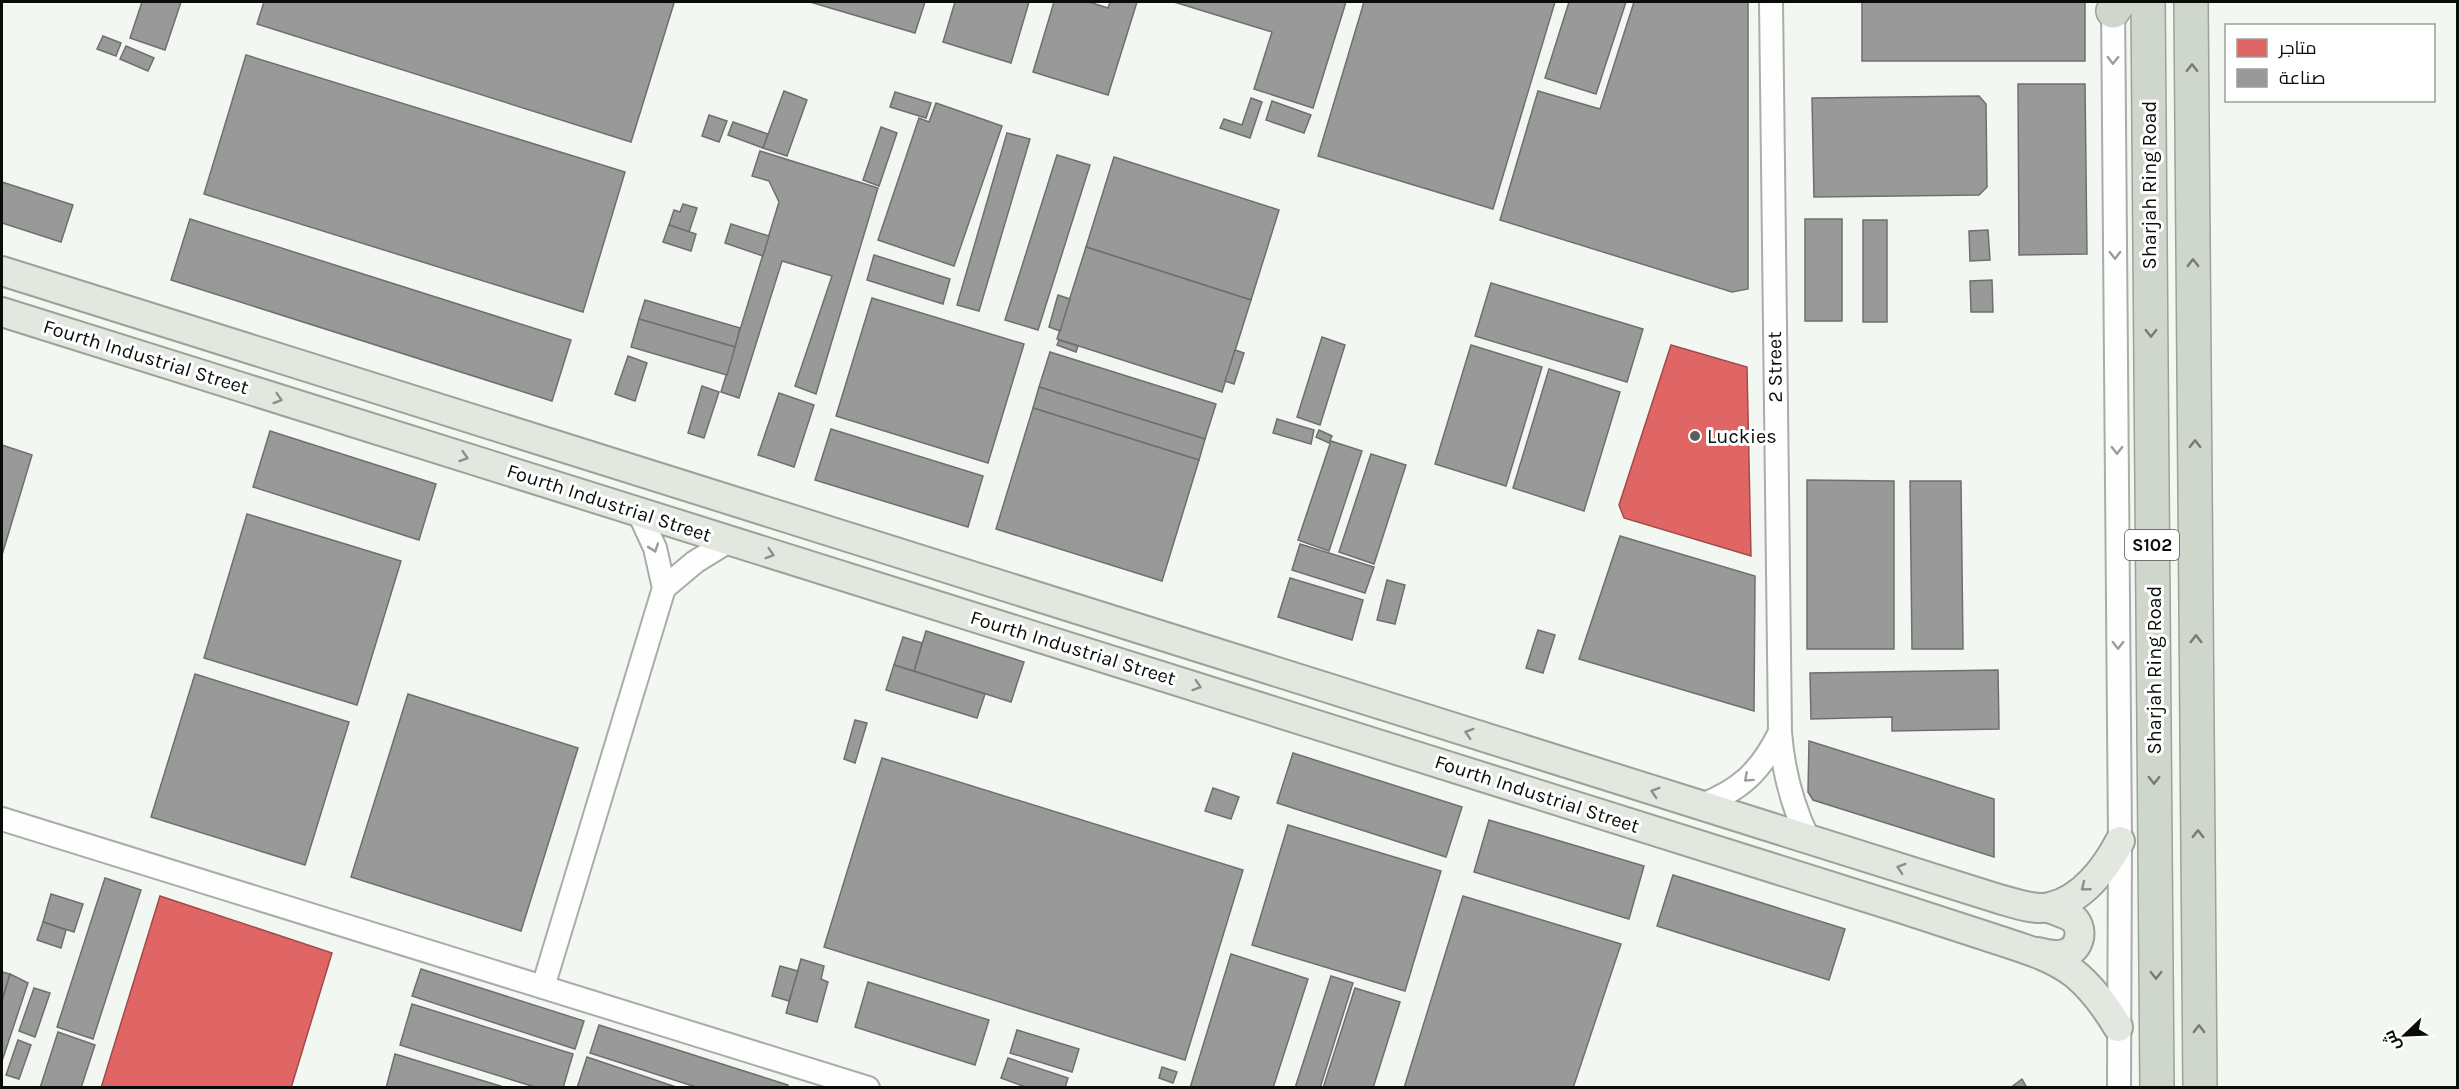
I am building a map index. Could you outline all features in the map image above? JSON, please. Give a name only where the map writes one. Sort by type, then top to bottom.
[{"type":"highway","name":"Sharjah Ring Road","points":[[2148,2],[2157,1088]]},
{"type":"highway","name":"S102","points":[[2191,2],[2200,1088]]},
{"type":"main road","name":"Fourth Industrial Street","points":[[2,271],[1699,806],[1999,899],[2049,908],[2072,917],[2078,925],[2080,934],[2078,944],[2072,951],[2063,955],[2031,951]]},
{"type":"main road","name":"Fourth Industrial Street","points":[[2,312],[1904,909],[2031,951],[2063,966],[2091,988],[2106,1006],[2118,1027]]},
{"type":"main road","points":[[2049,908],[2067,900],[2091,882],[2110,859],[2120,841]]},
{"type":"street","name":"2 Street","points":[[1771,2],[1780,732],[1782,759],[1788,787],[1796,813],[1808,838]]},
{"type":"street","points":[[2115,4],[2120,841],[2119,1088]]},
{"type":"street","points":[[543,987],[664,588],[655,548],[638,511]]},
{"type":"street","points":[[664,588],[695,562],[729,541]]},
{"type":"street","name":"2 Street","points":[[1699,806],[1720,798],[1748,778],[1770,753],[1780,732]]},
{"type":"street","points":[[2,819],[868,1088]]},
{"type":"building: متاجر","name":"Luckies","points":[[1671,345],[1747,367],[1751,556],[1624,518],[1619,505]]},
{"type":"building: متاجر","points":[[160,896],[332,953],[291,1088],[101,1088]]},
{"type":"building: صناعة","points":[[142,2],[181,2],[165,50],[130,38]]},
{"type":"building: صناعة","points":[[264,2],[674,3],[631,142],[257,24]]},
{"type":"building: صناعة","points":[[810,2],[925,2],[915,33]]},
{"type":"building: صناعة","points":[[955,2],[1029,2],[1011,63],[943,42]]},
{"type":"building: صناعة","points":[[1054,2],[1089,2],[1108,8],[1110,2],[1137,2],[1108,95],[1033,72]]},
{"type":"building: صناعة","points":[[1174,2],[1346,2],[1313,108],[1254,89],[1272,32]]},
{"type":"building: صناعة","points":[[1364,2],[1555,2],[1493,209],[1318,156]]},
{"type":"building: صناعة","points":[[1569,2],[1626,2],[1596,94],[1545,78]]},
{"type":"building: صناعة","points":[[1634,2],[1748,2],[1748,289],[1732,292],[1500,220],[1538,91],[1600,109]]},
{"type":"building: صناعة","points":[[1862,2],[2085,2],[2085,61],[1862,61]]},
{"type":"building: صناعة","points":[[103,36],[121,43],[116,56],[97,49]]},
{"type":"building: صناعة","points":[[126,46],[154,58],[148,71],[120,59]]},
{"type":"building: صناعة","points":[[246,55],[625,172],[583,312],[204,194]]},
{"type":"building: صناعة","points":[[2018,84],[2085,84],[2087,254],[2019,255]]},
{"type":"building: صناعة","points":[[784,91],[807,100],[787,156],[763,148]]},
{"type":"building: صناعة","points":[[895,92],[931,103],[926,118],[890,107]]},
{"type":"building: صناعة","points":[[1979,96],[1986,104],[1987,187],[1979,195],[1814,197],[1812,98]]},
{"type":"building: صناعة","points":[[1251,98],[1262,102],[1250,138],[1220,128],[1224,119],[1242,125]]},
{"type":"building: صناعة","points":[[1272,101],[1311,115],[1304,133],[1266,120]]},
{"type":"building: صناعة","points":[[936,103],[1002,126],[954,266],[878,240],[919,118],[929,122]]},
{"type":"building: صناعة","points":[[709,115],[727,121],[719,142],[702,136]]},
{"type":"building: صناعة","points":[[733,122],[768,134],[763,148],[728,135]]},
{"type":"building: صناعة","points":[[881,127],[897,133],[879,186],[863,180]]},
{"type":"building: صناعة","points":[[1007,133],[1030,139],[979,311],[957,305]]},
{"type":"building: صناعة","points":[[760,151],[878,188],[816,394],[795,386],[832,276],[782,261],[739,398],[721,392],[779,202],[769,181],[752,176]]},
{"type":"building: صناعة","points":[[1057,155],[1090,165],[1038,330],[1005,320]]},
{"type":"building: صناعة","points":[[1114,157],[1279,210],[1251,300],[1086,247]]},
{"type":"building: صناعة","points":[[2,182],[73,205],[61,242],[2,223]]},
{"type":"building: صناعة","points":[[683,204],[697,208],[689,232],[669,225],[674,210],[680,212]]},
{"type":"building: صناعة","points":[[190,219],[571,340],[552,401],[171,280]]},
{"type":"building: صناعة","points":[[1805,219],[1842,219],[1842,321],[1805,321]]},
{"type":"building: صناعة","points":[[1863,220],[1887,220],[1887,322],[1863,322]]},
{"type":"building: صناعة","points":[[731,224],[769,236],[763,256],[725,243]]},
{"type":"building: صناعة","points":[[669,225],[696,234],[691,251],[663,242]]},
{"type":"building: صناعة","points":[[1988,230],[1990,260],[1970,261],[1969,231]]},
{"type":"building: صناعة","points":[[1086,247],[1251,300],[1222,392],[1057,339]]},
{"type":"building: صناعة","points":[[874,255],[950,279],[943,304],[867,280]]},
{"type":"building: صناعة","points":[[1992,280],[1993,312],[1971,312],[1970,281]]},
{"type":"building: صناعة","points":[[1491,283],[1643,329],[1627,382],[1475,336]]},
{"type":"building: صناعة","points":[[1058,295],[1070,299],[1060,331],[1049,327]]},
{"type":"building: صناعة","points":[[872,298],[1024,344],[988,463],[836,416]]},
{"type":"building: صناعة","points":[[645,300],[740,328],[735,347],[639,319]]},
{"type":"building: صناعة","points":[[639,319],[735,347],[727,375],[631,347]]},
{"type":"building: صناعة","points":[[1322,337],[1345,345],[1320,425],[1297,417]]},
{"type":"building: صناعة","points":[[1059,340],[1078,346],[1076,352],[1057,345]]},
{"type":"building: صناعة","points":[[1471,345],[1542,367],[1506,486],[1435,464]]},
{"type":"building: صناعة","points":[[1235,350],[1244,353],[1234,384],[1225,381]]},
{"type":"building: صناعة","points":[[1050,352],[1216,404],[1205,439],[1039,387]]},
{"type":"building: صناعة","points":[[628,356],[647,363],[635,401],[615,394]]},
{"type":"building: صناعة","points":[[1549,369],[1620,392],[1584,511],[1513,488]]},
{"type":"building: صناعة","points":[[702,386],[719,392],[704,438],[688,433]]},
{"type":"building: صناعة","points":[[1039,387],[1205,439],[1199,460],[1033,408]]},
{"type":"building: صناعة","points":[[779,393],[814,405],[794,467],[758,455]]},
{"type":"building: صناعة","points":[[1033,408],[1199,460],[1162,581],[996,529]]},
{"type":"building: صناعة","points":[[1277,419],[1314,430],[1311,444],[1273,433]]},
{"type":"building: صناعة","points":[[831,429],[983,476],[968,527],[815,480]]},
{"type":"building: صناعة","points":[[1319,430],[1332,436],[1329,443],[1316,437]]},
{"type":"building: صناعة","points":[[270,431],[436,484],[419,540],[253,487]]},
{"type":"building: صناعة","points":[[1331,441],[1362,451],[1329,551],[1298,540]]},
{"type":"building: صناعة","points":[[2,445],[32,455],[2,555]]},
{"type":"building: صناعة","points":[[1371,454],[1406,465],[1374,564],[1339,552]]},
{"type":"building: صناعة","points":[[1807,480],[1894,481],[1894,649],[1807,649]]},
{"type":"building: صناعة","points":[[1910,481],[1961,481],[1963,649],[1912,649]]},
{"type":"building: صناعة","points":[[247,514],[401,561],[357,705],[204,658]]},
{"type":"building: صناعة","points":[[1620,536],[1755,576],[1754,711],[1579,659]]},
{"type":"building: صناعة","points":[[1300,544],[1374,567],[1365,593],[1292,570]]},
{"type":"building: صناعة","points":[[1290,578],[1363,600],[1352,640],[1278,617]]},
{"type":"building: صناعة","points":[[1387,580],[1405,585],[1395,624],[1377,620]]},
{"type":"building: صناعة","points":[[1538,630],[1555,635],[1543,673],[1526,668]]},
{"type":"building: صناعة","points":[[926,631],[1024,662],[1011,702],[914,671]]},
{"type":"building: صناعة","points":[[903,637],[922,643],[914,671],[894,665]]},
{"type":"building: صناعة","points":[[894,665],[985,694],[977,718],[886,690]]},
{"type":"building: صناعة","points":[[1998,670],[1999,729],[1892,731],[1892,717],[1811,719],[1810,673]]},
{"type":"building: صناعة","points":[[195,674],[349,722],[305,865],[151,817]]},
{"type":"building: صناعة","points":[[408,694],[578,748],[521,931],[351,877]]},
{"type":"building: صناعة","points":[[855,720],[867,723],[855,763],[844,759]]},
{"type":"building: صناعة","points":[[1809,741],[1994,799],[1994,857],[1813,800],[1808,792]]},
{"type":"building: صناعة","points":[[1293,753],[1462,807],[1446,857],[1277,803]]},
{"type":"building: صناعة","points":[[882,758],[1243,870],[1185,1060],[824,947]]},
{"type":"building: صناعة","points":[[1213,788],[1239,797],[1231,819],[1205,811]]},
{"type":"building: صناعة","points":[[1489,820],[1644,866],[1629,919],[1474,872]]},
{"type":"building: صناعة","points":[[1288,825],[1441,871],[1405,991],[1252,945]]},
{"type":"building: صناعة","points":[[1673,875],[1845,929],[1829,980],[1657,926]]},
{"type":"building: صناعة","points":[[105,878],[141,890],[93,1039],[57,1027]]},
{"type":"building: صناعة","points":[[51,894],[83,904],[74,932],[43,922]]},
{"type":"building: صناعة","points":[[1463,896],[1621,944],[1573,1088],[1404,1088]]},
{"type":"building: صناعة","points":[[43,922],[66,930],[61,948],[37,940]]},
{"type":"building: صناعة","points":[[1231,954],[1308,979],[1273,1088],[1190,1088]]},
{"type":"building: صناعة","points":[[801,959],[824,966],[821,979],[828,982],[817,1022],[786,1013]]},
{"type":"building: صناعة","points":[[780,966],[798,971],[789,1001],[772,996]]},
{"type":"building: صناعة","points":[[421,969],[584,1021],[575,1049],[412,996]]},
{"type":"building: صناعة","points":[[2,972],[10,974],[2,1001]]},
{"type":"building: صناعة","points":[[10,974],[28,983],[2,1061],[2,1001]]},
{"type":"building: صناعة","points":[[1331,976],[1353,983],[1320,1088],[1295,1088]]},
{"type":"building: صناعة","points":[[868,982],[989,1020],[975,1065],[855,1027]]},
{"type":"building: صناعة","points":[[34,988],[50,993],[35,1037],[19,1031]]},
{"type":"building: صناعة","points":[[1355,988],[1400,1002],[1373,1088],[1323,1088]]},
{"type":"building: صناعة","points":[[412,1004],[573,1054],[563,1088],[538,1088],[400,1045]]},
{"type":"building: صناعة","points":[[599,1025],[788,1085],[787,1088],[699,1088],[590,1053]]},
{"type":"building: صناعة","points":[[1017,1030],[1079,1049],[1072,1072],[1010,1053]]},
{"type":"building: صناعة","points":[[58,1032],[95,1045],[81,1088],[40,1088]]},
{"type":"building: صناعة","points":[[18,1040],[31,1045],[19,1079],[6,1075]]},
{"type":"building: صناعة","points":[[395,1054],[507,1088],[386,1088]]},
{"type":"building: صناعة","points":[[587,1057],[679,1088],[577,1088]]},
{"type":"building: صناعة","points":[[1008,1058],[1068,1078],[1065,1088],[1028,1088],[1001,1078]]},
{"type":"building: صناعة","points":[[1162,1067],[1177,1072],[1173,1083],[1159,1078]]},
{"type":"building: صناعة","points":[[2022,1079],[2027,1088],[2010,1088]]},
{"type":"place","name":"Luckies","points":[[1695,436]]}]
